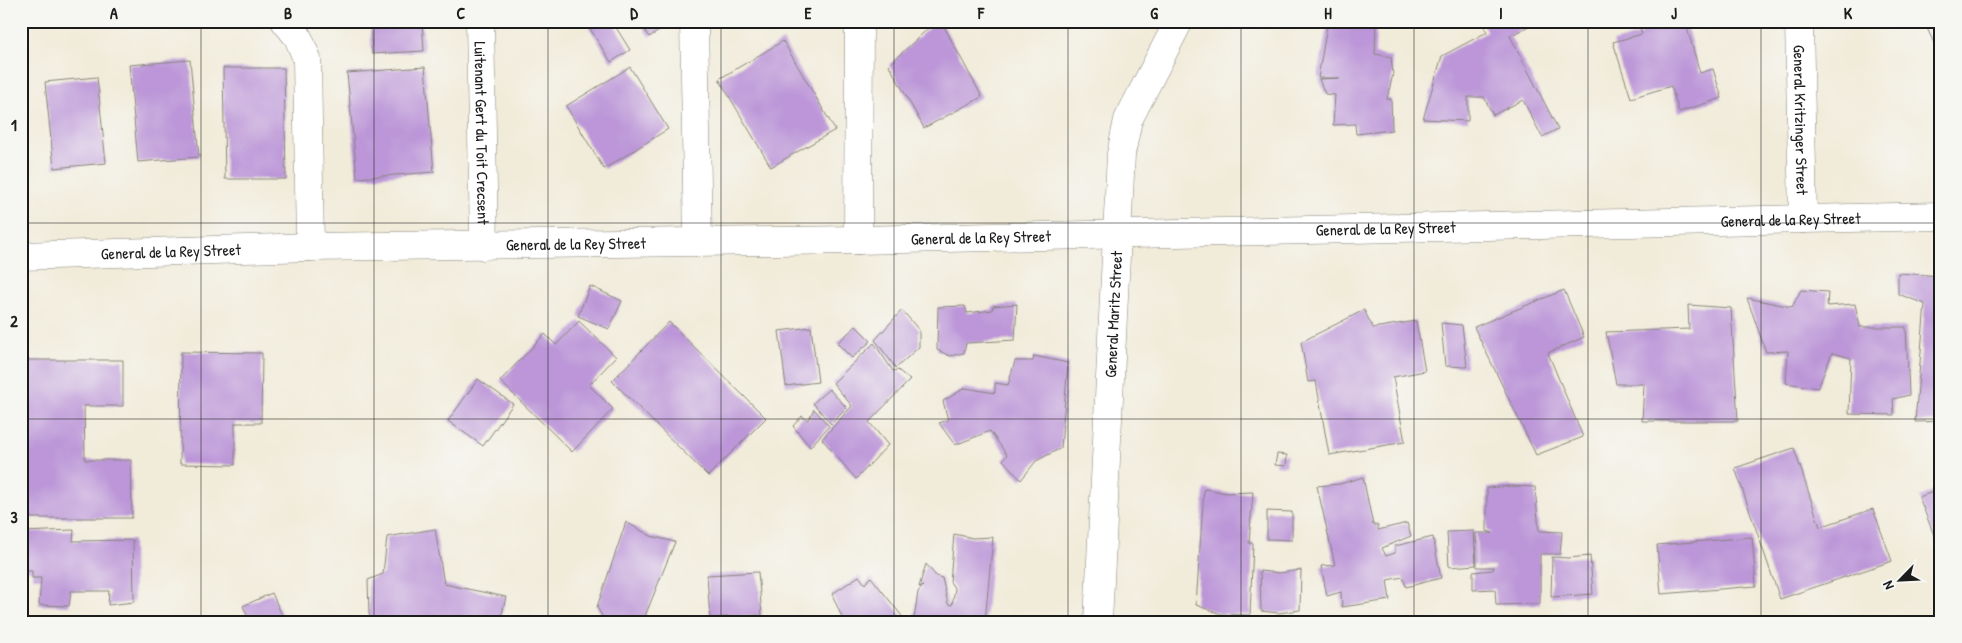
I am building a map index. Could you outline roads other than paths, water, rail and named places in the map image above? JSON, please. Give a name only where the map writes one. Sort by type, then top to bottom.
[{"type":"street","points":[[284,21],[298,37],[308,59],[310,247]]},
{"type":"street","name":"Luitenant Gert du Toit Crecsent","points":[[480,21],[484,246]]},
{"type":"street","points":[[694,21],[698,242]]},
{"type":"street","points":[[858,240],[859,21]]},
{"type":"street","name":"General Maritz Street","points":[[1098,622],[1116,233],[1122,154],[1128,120],[1179,21]]},
{"type":"street","name":"General Kritzinger Street","points":[[1799,21],[1803,219]]},
{"type":"street","name":"General de la Rey Street","points":[[21,256],[310,247],[858,240],[1941,216]]}]
